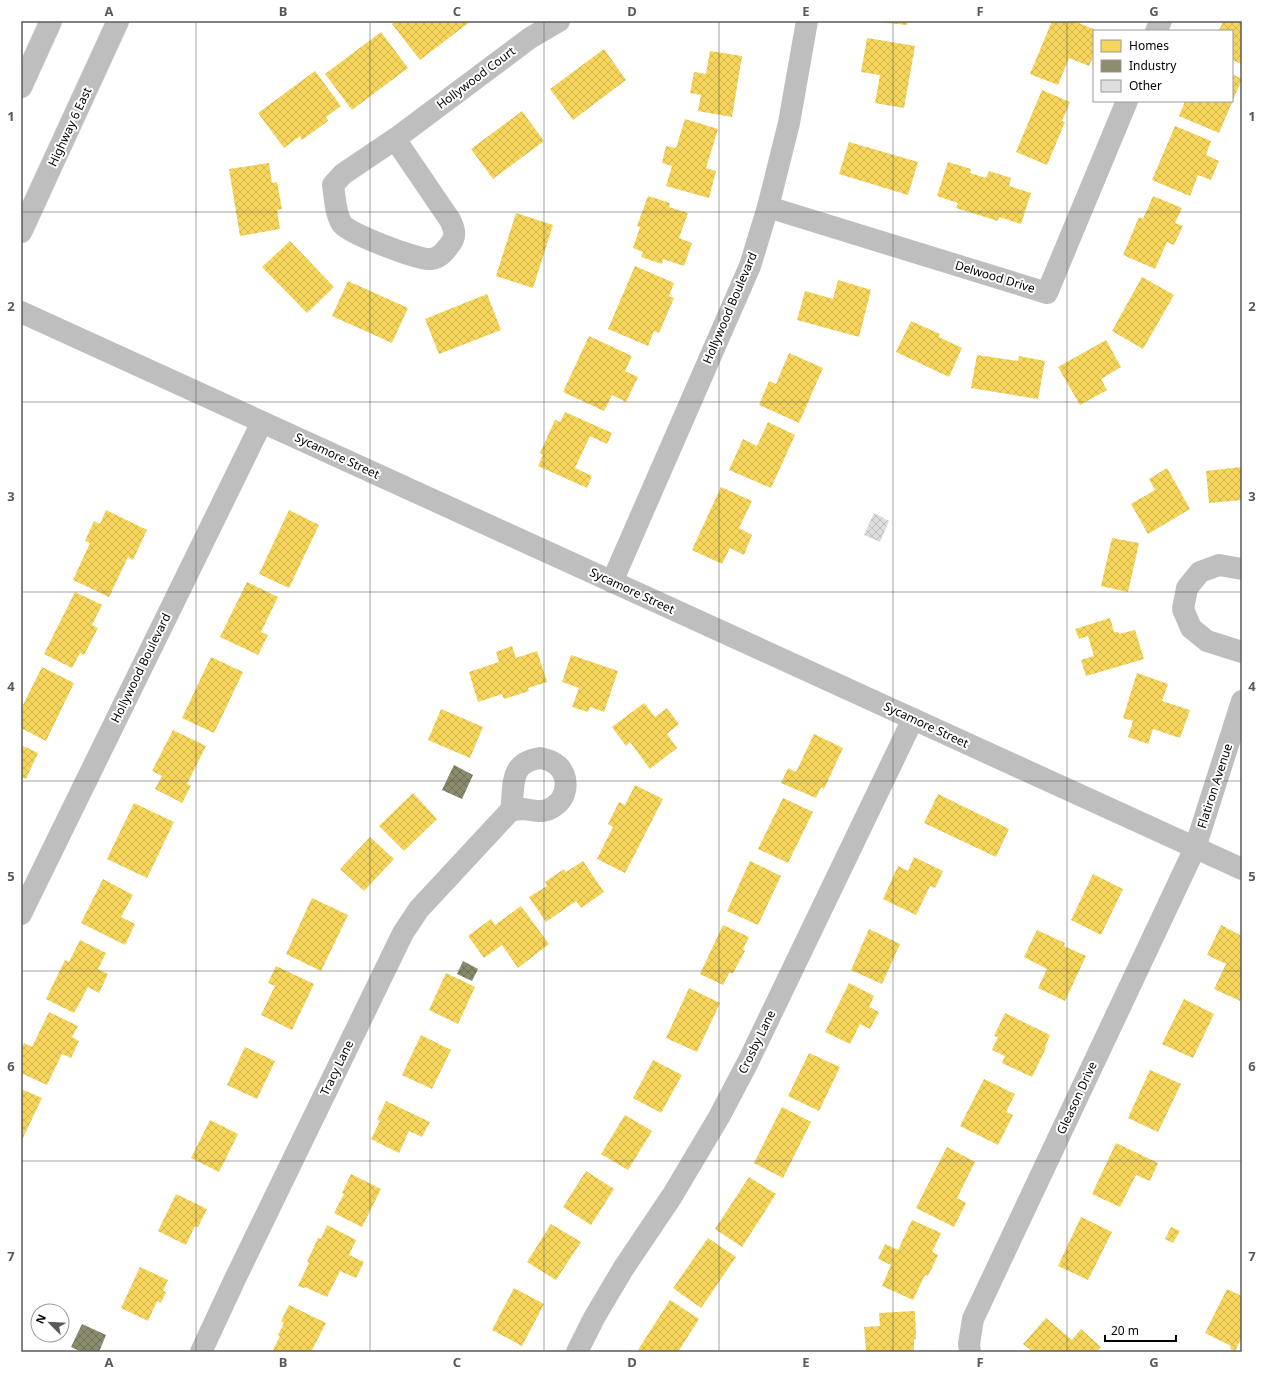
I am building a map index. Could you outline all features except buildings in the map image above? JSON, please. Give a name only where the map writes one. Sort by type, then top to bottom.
[{"type":"street","points":[[21,87],[51,21]]},
{"type":"street","name":"Highway 6 East","points":[[21,232],[118,21]]},
{"type":"street","name":"Hollywood Court","points":[[395,139],[450,220],[455,231],[452,244],[444,253],[436,258],[428,259],[407,254],[358,234],[342,225],[338,213],[333,185],[343,174],[395,139],[530,38],[559,21]]},
{"type":"street","name":"Hollywood Boulevard","points":[[612,582],[750,266],[768,207],[789,123],[808,21]]},
{"type":"street","points":[[1156,30],[1161,21]]},
{"type":"street","name":"Delwood Drive","points":[[768,207],[1047,293],[1127,102]]},
{"type":"street","name":"Sycamore Street","points":[[21,312],[1242,869]]},
{"type":"street","name":"Hollywood Boulevard","points":[[21,914],[262,422]]},
{"type":"street","points":[[1242,569],[1219,565],[1200,572],[1187,588],[1184,609],[1191,628],[1207,641],[1242,652]]},
{"type":"street","name":"Flatiron Avenue","points":[[1195,848],[1242,701]]},
{"type":"street","name":"Crosby Lane","points":[[577,1352],[594,1318],[623,1269],[672,1196],[719,1118],[748,1062],[913,719]]},
{"type":"street","name":"Tracy Lane","points":[[201,1352],[403,933],[419,909],[511,810]]},
{"type":"street","name":"Gleason Drive","points":[[970,1352],[968,1344],[973,1319],[1195,848]]}]
